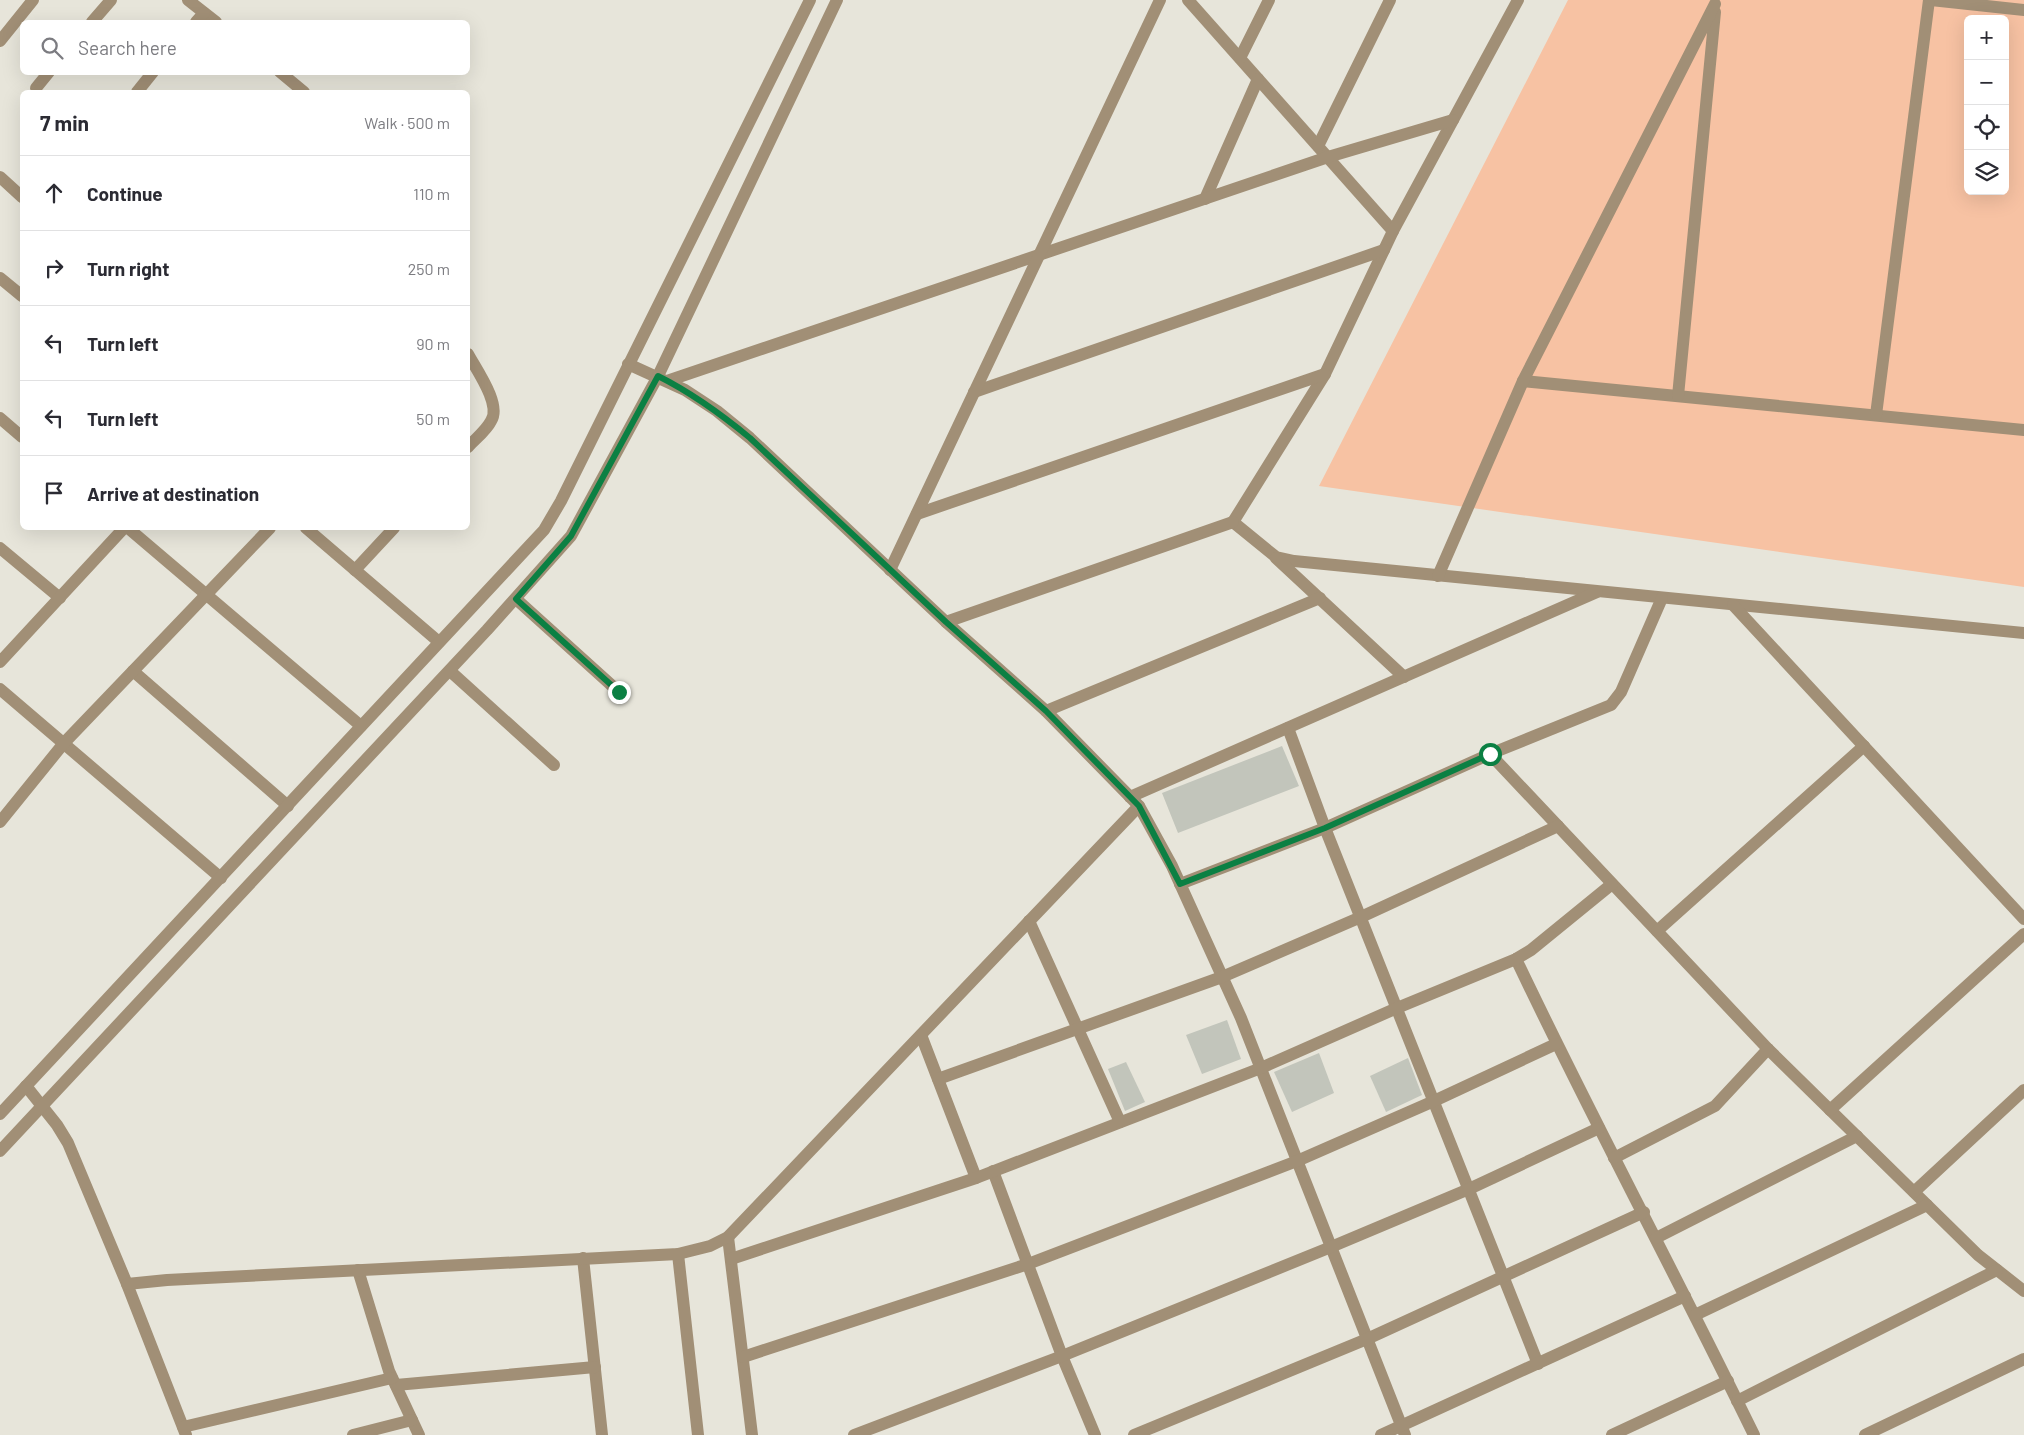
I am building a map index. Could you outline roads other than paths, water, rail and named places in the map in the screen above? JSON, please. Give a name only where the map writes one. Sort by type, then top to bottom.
[{"type":"street","points":[[0,40],[33,0]]},
{"type":"street","points":[[94,20],[111,0]]},
{"type":"street","points":[[188,0],[200,18]]},
{"type":"street","points":[[0,1114],[222,878],[544,530],[810,0]]},
{"type":"street","points":[[0,1151],[450,671],[571,536],[663,378],[837,0]]},
{"type":"street","points":[[890,570],[1160,0]]},
{"type":"street","points":[[1188,0],[1393,231]]},
{"type":"street","points":[[1240,58],[1269,0]]},
{"type":"street","points":[[1318,146],[1390,0]]},
{"type":"street","points":[[946,622],[1233,522],[1325,374],[1393,231],[1518,0]]},
{"type":"street","points":[[1876,415],[1930,0],[2024,10]]},
{"type":"street","points":[[1678,396],[1716,2]]},
{"type":"street","points":[[1438,576],[1523,381],[1716,2]]},
{"type":"street","points":[[36,88],[47,75]]},
{"type":"street","points":[[138,90],[151,75]]},
{"type":"street","points":[[284,75],[302,90]]},
{"type":"street","points":[[1205,198],[1258,79]]},
{"type":"street","points":[[663,378],[1328,157],[1453,120]]},
{"type":"street","points":[[0,177],[20,195]]},
{"type":"street","points":[[974,392],[1384,250]]},
{"type":"street","points":[[0,278],[20,294]]},
{"type":"street","points":[[470,358],[491,397],[494,414],[492,421],[470,445]]},
{"type":"street","points":[[628,364],[663,378],[685,390],[717,411],[750,438],[946,622],[1046,711],[1139,806],[1180,884],[1222,977],[1260,1068],[1403,1431]]},
{"type":"street","points":[[917,514],[1325,374]]},
{"type":"street","points":[[1523,381],[2024,430]]},
{"type":"street","points":[[0,418],[20,435]]},
{"type":"street","points":[[1233,522],[1276,558],[1404,677]]},
{"type":"street","points":[[0,662],[122,530]]},
{"type":"street","points":[[130,530],[362,726]]},
{"type":"street","points":[[0,822],[64,743],[268,530]]},
{"type":"street","points":[[308,530],[439,642]]},
{"type":"street","points":[[355,570],[392,530]]},
{"type":"street","points":[[0,548],[60,598]]},
{"type":"street","points":[[1276,558],[1438,576],[2024,633]]},
{"type":"street","points":[[1130,797],[1598,592]]},
{"type":"street","points":[[1046,711],[1320,598]]},
{"type":"street","points":[[1180,884],[1325,828],[1490,754],[1611,705],[1620,692],[1662,598]]},
{"type":"street","points":[[516,599],[619,692]]},
{"type":"street","points":[[1733,605],[2024,919]]},
{"type":"street","points":[[132,671],[288,806]]},
{"type":"street","points":[[450,671],[554,765]]},
{"type":"street","points":[[0,688],[222,878]]},
{"type":"street","points":[[1288,728],[1325,828],[1538,1364]]},
{"type":"street","points":[[1657,931],[1864,746]]},
{"type":"street","points":[[1490,754],[1768,1048],[1978,1256],[2024,1290]]},
{"type":"street","points":[[127,1284],[167,1280],[678,1254],[710,1246],[728,1237],[1139,806]]},
{"type":"street","points":[[938,1079],[1222,977],[1361,917],[1558,826]]},
{"type":"street","points":[[731,1259],[976,1178],[1260,1068],[1397,1008],[1516,959],[1531,950],[1612,884]]},
{"type":"street","points":[[1029,921],[1120,1122]]},
{"type":"street","points":[[1830,1110],[2024,934]]},
{"type":"street","points":[[1516,959],[1556,1044],[1614,1158],[1644,1212],[1754,1435]]},
{"type":"street","points":[[921,1034],[976,1178]]},
{"type":"street","points":[[743,1357],[1028,1264],[1297,1161],[1434,1101],[1556,1044]]},
{"type":"street","points":[[1614,1158],[1714,1106],[1768,1048]]},
{"type":"street","points":[[26,1086],[68,1143],[127,1284],[184,1431],[394,1382],[594,1367]]},
{"type":"street","points":[[1914,1192],[2024,1090]]},
{"type":"street","points":[[854,1435],[1062,1356],[1331,1247],[1469,1189],[1599,1128]]},
{"type":"street","points":[[1656,1238],[1857,1136]]},
{"type":"street","points":[[993,1171],[1062,1356],[1095,1435]]},
{"type":"street","points":[[1695,1315],[1927,1205]]},
{"type":"street","points":[[1134,1435],[1367,1339],[1644,1212]]},
{"type":"street","points":[[728,1237],[752,1435]]},
{"type":"street","points":[[678,1254],[698,1435]]},
{"type":"street","points":[[583,1258],[602,1435]]},
{"type":"street","points":[[358,1270],[394,1382],[419,1435]]},
{"type":"street","points":[[1737,1401],[1997,1270]]},
{"type":"street","points":[[1381,1435],[1403,1431],[1538,1364],[1686,1296]]},
{"type":"street","points":[[1865,1435],[2024,1359]]},
{"type":"street","points":[[1612,1435],[1728,1381]]},
{"type":"street","points":[[353,1435],[412,1420]]}]
